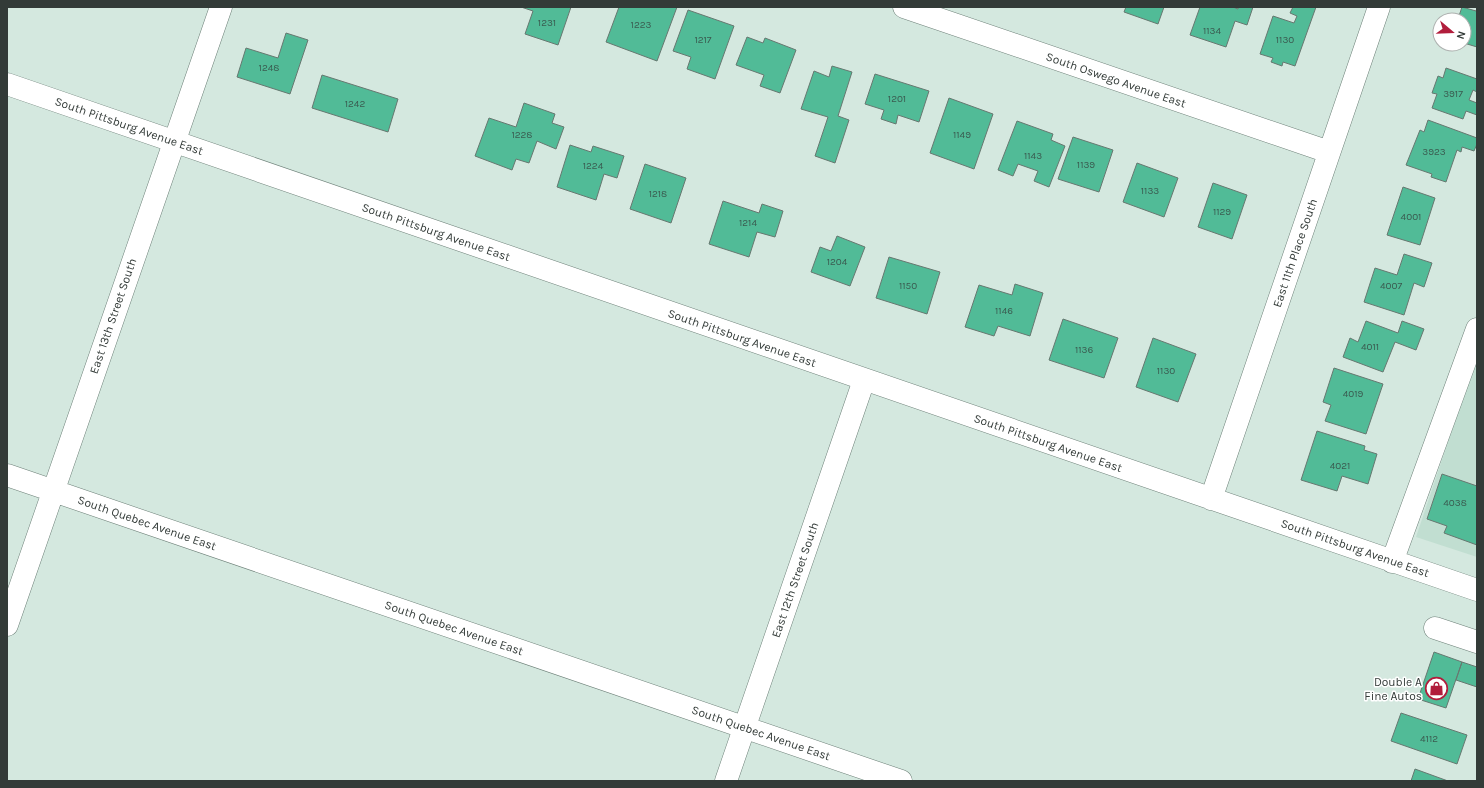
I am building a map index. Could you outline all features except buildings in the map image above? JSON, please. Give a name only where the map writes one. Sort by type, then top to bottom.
[{"type":"street","name":"East 13th Street South","points":[[7,625],[221,7]]},
{"type":"street","name":"South Oswego Avenue East","points":[[904,7],[1329,152]]},
{"type":"street","name":"East 11th Place South","points":[[1211,499],[1380,7]]},
{"type":"street","name":"South Pittsburg Avenue East","points":[[7,84],[1477,590]]},
{"type":"street","points":[[1392,562],[1475,342]]},
{"type":"street","name":"East 12th Street South","points":[[726,781],[864,380]]},
{"type":"street","name":"South Quebec Avenue East","points":[[7,475],[901,781]]},
{"type":"street","points":[[1435,628],[1477,642]]},
{"type":"shaded area","points":[[1477,356],[1477,557],[1416,537]]},
{"type":"place","name":"Double A Fine Autos","points":[[1437,689]]}]
